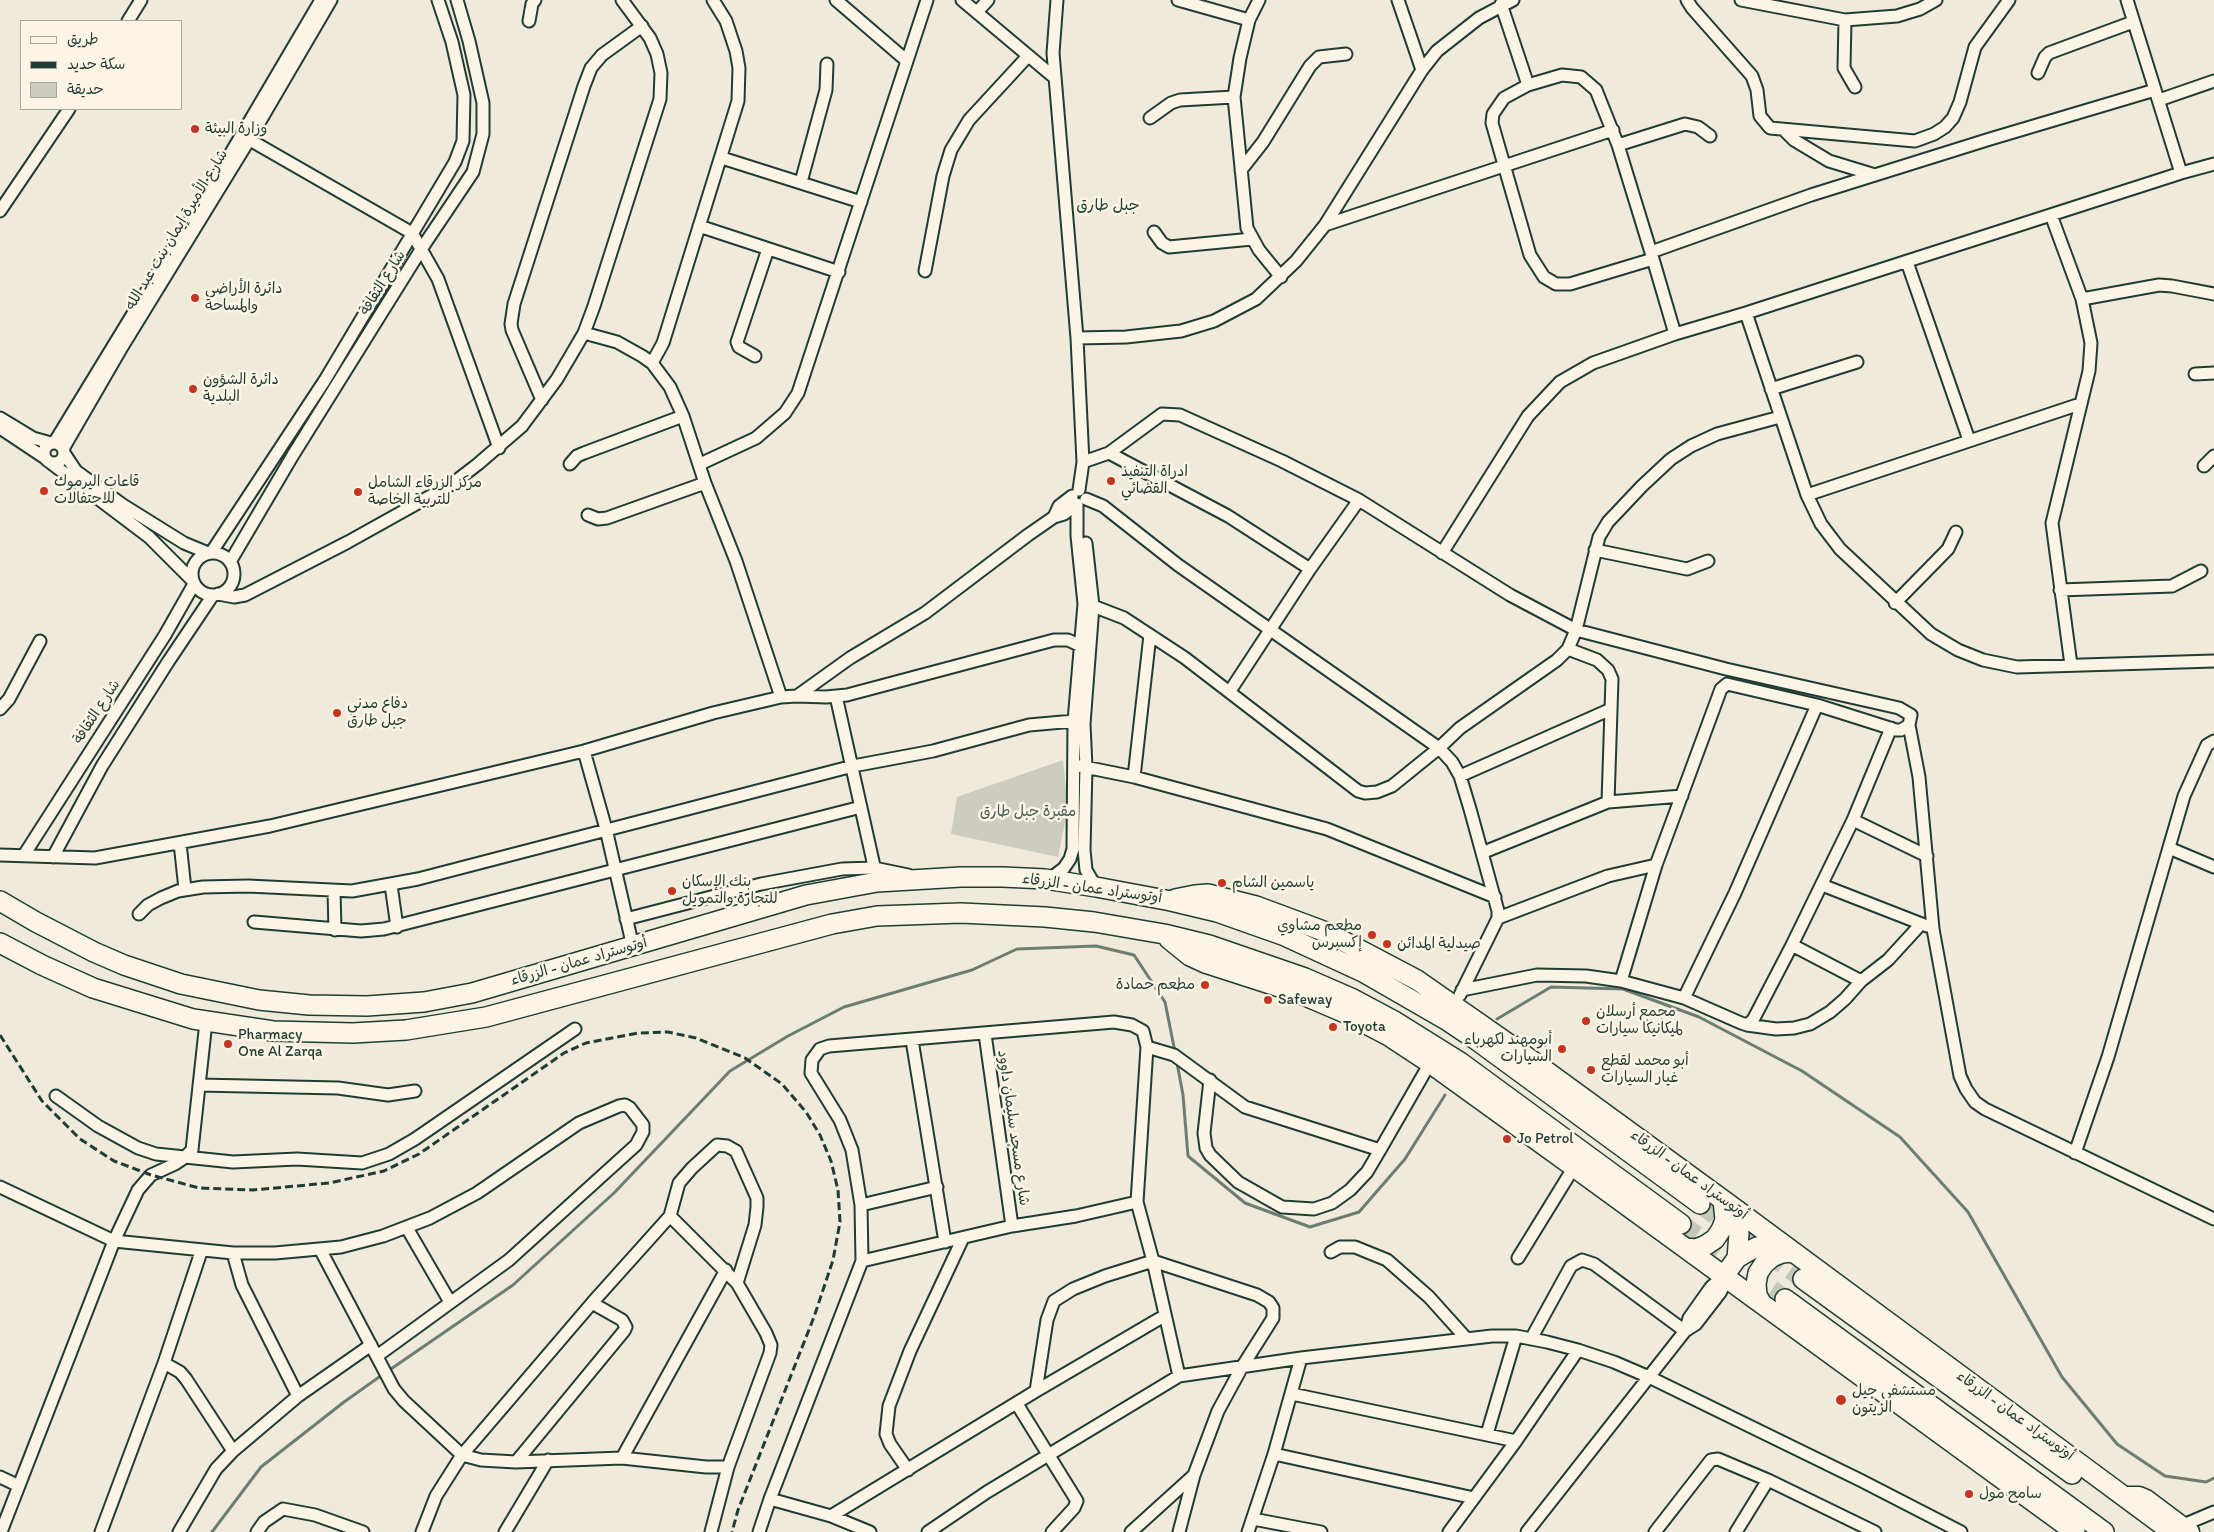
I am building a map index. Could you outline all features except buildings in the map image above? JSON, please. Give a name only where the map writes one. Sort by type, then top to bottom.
[{"type":"highway","name":"أوتوستراد عمان - الزرقاء","points":[[0,901],[94,952],[152,975],[238,997],[309,1005],[367,1006],[448,998],[472,993],[876,875],[919,879],[969,877],[1045,879],[1096,887],[1171,901],[1250,923],[1318,950],[1363,972],[1448,1021],[1700,1204]]},
{"type":"highway","name":"أوتوستراد عمان - الزرقاء","points":[[1171,901],[1195,895],[1221,896],[1256,906],[1326,932],[1417,980],[1458,998],[1786,1247],[2125,1496],[2181,1530]]},
{"type":"highway","name":"أوتوستراد عمان - الزرقاء","points":[[0,943],[42,965],[93,988],[170,1012],[206,1022],[272,1031],[326,1034],[380,1032],[460,1022],[832,924],[877,916],[919,913],[1011,915],[1094,922],[1164,934],[1209,946],[1302,986],[1345,1013],[1389,1036],[1430,1063],[2075,1532]]},
{"type":"highway","points":[[1318,950],[1326,932]]},
{"type":"highway","name":"أوتوستراد عمان - الزرقاء","points":[[1302,986],[1351,998],[1460,1062],[1681,1224]]},
{"type":"highway","points":[[1685,1248],[1696,1249],[1706,1246],[1715,1239],[1722,1230],[1730,1205]]},
{"type":"highway","points":[[1730,1205],[1739,1234],[1737,1258]]},
{"type":"highway","points":[[1724,1276],[1737,1258],[1757,1247],[1786,1247]]},
{"type":"highway","points":[[1762,1304],[1757,1295],[1758,1273],[1764,1264],[1786,1247]]},
{"type":"highway","name":"أوتوستراد عمان - الزرقاء","points":[[1803,1278],[2152,1532]]},
{"type":"highway","points":[[1785,1299],[2104,1532]]},
{"type":"street","points":[[129,20],[141,0]]},
{"type":"street","name":"شارع الأميرة إيمان بنت عبد الله","points":[[58,447],[122,347],[245,137],[321,0]]},
{"type":"street","name":"شارع الأميرة إيمان بنت عبد الله","points":[[245,137],[331,0]]},
{"type":"street","name":"شارع الثقافة","points":[[209,553],[325,380],[455,162],[463,141],[465,122],[464,95],[459,71],[438,0]]},
{"type":"street","name":"شارع الثقافة","points":[[230,562],[293,455],[422,248],[469,179],[476,164],[483,134],[483,103],[469,41],[457,0]]},
{"type":"street","points":[[529,21],[532,4],[535,0]]},
{"type":"street","points":[[0,428],[48,461],[149,537],[202,592],[216,594],[241,597],[452,484],[499,448],[522,426],[557,379],[584,333],[614,246],[660,99],[661,73],[657,54],[650,38],[622,0]]},
{"type":"street","points":[[652,363],[663,342],[722,158],[738,101],[739,68],[730,31],[713,0]]},
{"type":"street","points":[[836,0],[908,61]]},
{"type":"street","points":[[700,464],[756,438],[778,421],[790,408],[805,377],[908,61],[926,0]]},
{"type":"street","points":[[962,0],[1054,78]]},
{"type":"street","points":[[977,12],[988,0]]},
{"type":"street","points":[[1057,0],[1053,52],[1054,78],[1077,338],[1083,462],[1077,536],[1084,598],[1074,721],[1081,766],[1084,860],[1086,870],[1096,887]]},
{"type":"street","points":[[1178,0],[1250,20]]},
{"type":"street","points":[[1259,0],[1250,20],[1240,58],[1234,97],[1245,216],[1252,239],[1281,277]]},
{"type":"street","points":[[1398,0],[1422,70]]},
{"type":"street","points":[[1688,0],[1692,8],[1752,76],[1757,90],[1760,116],[1770,128],[1785,131],[1915,141],[1934,134],[1945,127],[1953,118],[1976,46],[2009,0]]},
{"type":"street","points":[[1741,0],[1845,20],[1897,16],[1920,9],[1936,0]]},
{"type":"street","points":[[2127,0],[2181,173]]},
{"type":"street","points":[[1077,338],[1161,334],[1214,322],[1256,299],[1281,277],[1325,225],[1422,70],[1437,51],[1457,34],[1507,2],[1528,86]]},
{"type":"street","points":[[1845,20],[1844,68],[1855,87]]},
{"type":"street","points":[[2038,73],[2049,53],[2133,22]]},
{"type":"street","points":[[542,400],[512,330],[514,304],[591,68],[602,55],[642,26]]},
{"type":"street","points":[[1241,170],[1288,104],[1310,66],[1319,57],[1346,54]]},
{"type":"street","points":[[925,271],[951,150],[969,120],[1028,56]]},
{"type":"street","points":[[800,182],[826,90],[826,64]]},
{"type":"street","points":[[1675,334],[1652,255],[1618,145],[1596,90],[1581,78],[1562,75],[1528,86],[1504,98],[1492,114],[1492,123],[1503,167],[1530,255],[1544,277],[1556,284],[1570,284],[1652,255],[1811,195],[2157,95],[2214,81]]},
{"type":"street","points":[[1150,118],[1171,103],[1180,100],[1234,97]]},
{"type":"street","points":[[0,211],[68,110]]},
{"type":"street","points":[[1618,145],[1685,124],[1698,127],[1710,136]]},
{"type":"street","points":[[1325,225],[1613,130]]},
{"type":"street","points":[[1785,131],[1794,140],[1828,162],[1875,175]]},
{"type":"street","points":[[245,137],[412,233],[422,248],[442,288],[499,448]]},
{"type":"street","points":[[722,158],[861,202]]},
{"type":"street","points":[[1442,553],[1517,431],[1547,394],[1567,378],[1593,362],[1675,334],[1746,314],[2181,173],[2214,164]]},
{"type":"street","points":[[2051,215],[2082,299],[2089,330],[2091,357],[2052,523],[2071,665]]},
{"type":"street","points":[[699,226],[838,272]]},
{"type":"street","points":[[1154,232],[1162,243],[1169,246],[1252,239]]},
{"type":"street","points":[[755,356],[739,346],[737,342],[768,249]]},
{"type":"street","points":[[1907,262],[1970,440]]},
{"type":"street","points":[[2082,299],[2158,285],[2214,294]]},
{"type":"street","points":[[1746,314],[1807,495],[1821,524],[1840,549],[1895,603],[1931,634],[1958,650],[1983,660],[2017,667],[2214,661]]},
{"type":"street","points":[[584,333],[617,342],[652,363],[670,387],[683,416],[705,483],[736,561],[781,697]]},
{"type":"street","points":[[1771,389],[1857,362]]},
{"type":"street","points":[[2195,374],[2214,373]]},
{"type":"street","points":[[1807,495],[2080,404]]},
{"type":"street","points":[[1083,462],[1109,453],[1154,418],[1162,414],[1180,415],[1282,461],[1359,500],[1510,595],[1576,630],[1726,669],[1899,708],[1911,715],[1909,725],[1919,777],[1933,929],[1960,1076],[1966,1089],[1974,1102],[1985,1109],[2214,1219]]},
{"type":"street","points":[[570,464],[577,456],[584,453],[683,416]]},
{"type":"street","points":[[0,418],[33,438],[58,447],[76,471],[115,499],[159,529],[184,543],[209,553],[225,556],[233,570],[232,580],[225,591],[216,594],[168,662],[102,766],[53,857]]},
{"type":"street","points":[[1093,606],[1124,618],[1150,635],[1230,691],[1358,790],[1365,793],[1378,792],[1392,786],[1439,748],[1460,728],[1557,660],[1568,649],[1576,630],[1594,550],[1603,529],[1642,486],[1683,450],[1716,434],[1780,418]]},
{"type":"street","points":[[48,461],[44,449],[58,447]]},
{"type":"street","points":[[48,461],[61,460],[58,447]]},
{"type":"street","points":[[1109,453],[1228,516],[1310,569]]},
{"type":"street","points":[[2204,466],[2214,456]]},
{"type":"street","points":[[588,515],[598,519],[607,518],[705,483]]},
{"type":"street","points":[[797,696],[850,658],[925,613],[1054,517],[1064,514],[1079,500]]},
{"type":"street","points":[[1045,879],[1055,875],[1064,868],[1070,859],[1073,848],[1081,766],[1093,606],[1079,500]]},
{"type":"street","points":[[1079,500],[1103,506],[1178,565],[1439,748],[1452,762],[1460,776],[1484,852],[1496,897],[1498,918],[1458,998]]},
{"type":"street","points":[[1230,691],[1310,569],[1359,500]]},
{"type":"street","points":[[1895,603],[1948,549],[1956,532]]},
{"type":"street","points":[[1594,550],[1687,569],[1708,561]]},
{"type":"street","points":[[194,582],[194,563],[209,553]]},
{"type":"street","points":[[2060,590],[2172,586],[2201,571]]},
{"type":"street","points":[[232,580],[242,588],[255,590]]},
{"type":"street","name":"شارع الثقافة","points":[[24,855],[165,635],[194,582]]},
{"type":"street","points":[[1134,777],[1150,635]]},
{"type":"street","points":[[0,855],[95,858],[180,843],[352,808],[584,751],[713,713],[781,697],[836,696],[1054,640],[1068,640],[1081,646]]},
{"type":"street","points":[[0,709],[9,699],[40,641]]},
{"type":"street","points":[[1568,649],[1597,660],[1608,670],[1612,679],[1608,802]]},
{"type":"street","points":[[1621,981],[1656,865],[1721,689],[1727,684],[1817,705],[1901,730],[1909,725]]},
{"type":"street","points":[[626,919],[792,878],[842,869],[876,875],[836,696]]},
{"type":"street","points":[[1684,998],[1735,893],[1817,705]]},
{"type":"street","points":[[1460,776],[1611,709]]},
{"type":"street","points":[[139,914],[148,905],[185,889],[248,886],[352,892],[392,885],[853,766],[933,751],[1029,725],[1074,721]]},
{"type":"street","points":[[1747,1025],[1753,1020],[1822,885],[1853,820],[1891,728]]},
{"type":"street","points":[[2076,1153],[2108,1057],[2184,796],[2207,745],[2214,741]]},
{"type":"street","points":[[584,751],[606,829],[633,947]]},
{"type":"street","points":[[1081,766],[1134,777],[1327,829],[1496,897]]},
{"type":"street","points":[[1484,852],[1608,802],[1682,796]]},
{"type":"street","points":[[254,922],[361,931],[397,927],[861,807]]},
{"type":"street","points":[[1853,820],[1927,856]]},
{"type":"street","points":[[180,843],[185,889]]},
{"type":"street","points":[[2169,848],[2214,867]]},
{"type":"street","points":[[1498,918],[1608,876],[1656,865]]},
{"type":"street","points":[[392,885],[397,927]]},
{"type":"street","points":[[1822,885],[1933,929]]},
{"type":"street","points":[[334,891],[335,930]]},
{"type":"street","points":[[1458,998],[1537,976],[1586,976],[1621,981],[1684,998],[1747,1025],[1776,1030],[1810,1024],[1830,1012],[1861,981],[1888,960],[1921,924]]},
{"type":"street","points":[[1792,945],[1861,981]]},
{"type":"street","points":[[1,1532],[114,1241],[138,1190],[152,1176],[184,1158],[194,1145],[206,1022]]},
{"type":"street","points":[[759,1532],[770,1498],[862,1261],[861,1205],[852,1150],[840,1120],[811,1073],[810,1066],[815,1054],[820,1049],[830,1046],[1114,1022],[1132,1025],[1143,1031],[1147,1047],[1137,1202],[1153,1261],[1179,1376]]},
{"type":"street","points":[[56,1096],[98,1126],[138,1148],[156,1154],[233,1162],[297,1158],[354,1163],[389,1154],[415,1139],[575,1030]]},
{"type":"street","name":"شارع مسجد سليمان داوود","points":[[985,1034],[1012,1226]]},
{"type":"street","points":[[912,1040],[945,1242]]},
{"type":"street","points":[[1147,1047],[1174,1055],[1250,1110],[1380,1150]]},
{"type":"street","points":[[1210,1080],[1204,1134],[1206,1148],[1210,1155],[1238,1182],[1282,1207],[1314,1210],[1332,1202],[1350,1190],[1361,1178],[1380,1150],[1430,1063]]},
{"type":"street","points":[[200,1085],[338,1088],[388,1096],[415,1091]]},
{"type":"street","points":[[0,1188],[114,1241],[201,1252],[233,1253],[320,1249],[357,1244],[406,1228],[461,1202],[579,1123],[596,1114],[625,1105],[641,1120],[642,1132],[636,1145],[509,1260],[376,1356]]},
{"type":"street","points":[[422,1532],[436,1496],[462,1455],[592,1303],[670,1216],[676,1189],[692,1168],[717,1146],[727,1146],[736,1151],[757,1198],[755,1225],[737,1283]]},
{"type":"street","points":[[1518,1258],[1574,1167]]},
{"type":"street","points":[[861,1205],[936,1187]]},
{"type":"street","points":[[862,1261],[1012,1226],[1076,1216],[1137,1202]]},
{"type":"street","points":[[670,1216],[737,1283],[766,1332],[771,1345],[770,1353],[728,1467],[711,1532]]},
{"type":"street","points":[[406,1228],[450,1302]]},
{"type":"street","points":[[908,1470],[890,1444],[886,1434],[889,1406],[914,1342],[963,1238]]},
{"type":"street","points":[[1331,1252],[1340,1247],[1355,1247],[1387,1260],[1429,1297],[1465,1337]]},
{"type":"street","points":[[320,1249],[394,1389],[404,1401],[462,1455],[481,1460],[516,1462],[622,1458],[706,1467],[728,1467]]},
{"type":"street","points":[[101,1532],[164,1362],[201,1252]]},
{"type":"street","points":[[233,1253],[242,1285],[298,1396]]},
{"type":"street","points":[[1531,1339],[1571,1266],[1582,1260],[1594,1264],[1685,1331]]},
{"type":"street","points":[[1036,1391],[1047,1320],[1054,1301],[1073,1289],[1105,1276],[1153,1261],[1257,1295],[1268,1302],[1273,1308],[1273,1318],[1218,1410],[1194,1475],[1179,1532]]},
{"type":"street","points":[[622,1458],[726,1270]]},
{"type":"street","points":[[1527,1532],[1685,1331],[1689,1318],[1711,1287],[1724,1276]]},
{"type":"street","points":[[516,1462],[626,1327],[622,1320],[592,1303]]},
{"type":"street","points":[[832,1516],[1036,1391],[1164,1316]]},
{"type":"street","points":[[1487,1434],[1516,1336]]},
{"type":"street","points":[[928,1532],[987,1492],[1179,1376],[1465,1337],[1516,1336],[1578,1350],[1649,1377],[1852,1475],[1961,1532]]},
{"type":"street","points":[[179,1532],[196,1500],[216,1469],[233,1451],[298,1396],[370,1345]]},
{"type":"street","points":[[1449,1532],[1516,1441],[1578,1350]]},
{"type":"street","points":[[1248,1532],[1274,1454],[1301,1358]]},
{"type":"street","points":[[164,1362],[180,1372],[186,1379],[233,1451]]},
{"type":"street","points":[[1292,1394],[1516,1441]]},
{"type":"street","points":[[1016,1404],[1049,1454],[1077,1502],[1074,1508],[1052,1532]]},
{"type":"street","points":[[1274,1454],[1474,1498]]},
{"type":"street","points":[[505,1532],[548,1460]]},
{"type":"street","points":[[1656,1532],[1711,1460],[1722,1460],[1768,1480],[1875,1532]]},
{"type":"street","points":[[1130,1532],[1194,1475]]},
{"type":"street","points":[[0,1477],[19,1486]]},
{"type":"street","points":[[1736,1532],[1768,1480]]},
{"type":"street","points":[[770,1498],[832,1516],[870,1532]]},
{"type":"street","points":[[258,1532],[264,1522],[283,1510],[315,1515],[363,1532]]},
{"type":"street","points":[[2181,1530],[2214,1512]]},
{"type":"street","points":[[1253,1519],[1321,1532]]},
{"type":"green space","name":"مقبرة جبل طارق","points":[[1063,760],[1068,808],[1058,857],[951,834],[957,797]]},
{"type":"waterway","points":[[388,1371],[513,1285],[614,1193],[730,1071],[788,1036],[844,1007],[972,970],[1017,949],[1096,946],[1134,955],[1165,1002],[1175,1052]]},
{"type":"waterway","points":[[1497,1019],[1551,987],[1623,989],[1699,1017],[1802,1071],[1900,1137],[1968,1212],[2062,1377],[2117,1444],[2165,1476],[2206,1482],[2214,1478]]},
{"type":"waterway","points":[[1177,1063],[1183,1095],[1188,1156],[1245,1203],[1310,1227],[1359,1212],[1405,1159],[1445,1095]]},
{"type":"waterway","points":[[212,1532],[261,1467],[344,1402],[382,1375]]},
{"type":"tunnel","points":[[1700,1204],[1803,1279]]},
{"type":"tunnel","points":[[1681,1224],[1785,1299]]},
{"type":"railway","points":[[0,1035],[42,1101],[80,1139],[114,1161],[151,1175],[199,1188],[253,1190],[329,1183],[384,1171],[419,1154],[564,1053],[586,1043],[638,1033],[668,1032],[696,1038],[745,1058],[782,1084],[806,1112],[820,1135],[831,1161],[838,1190],[840,1222],[833,1260],[814,1317],[738,1510],[732,1532]]},
{"type":"place","name":"وزارة البيئة","points":[[195,129]]},
{"type":"place","name":"دائرة الأراضي والمساحة","points":[[195,298]]},
{"type":"place","name":"دائرة الشؤون البلدية","points":[[193,389]]},
{"type":"place","name":"ادراة التنفيذ القضائي","points":[[1111,481]]},
{"type":"place","name":"قاعات اليرموك للاحتفالات","points":[[44,491]]},
{"type":"place","name":"مركز الزرقاء الشامل للتربية الخاصة","points":[[358,492]]},
{"type":"place","name":"دفاع مدني جبل طارق","points":[[337,713]]},
{"type":"place","name":"ياسمين الشام","points":[[1222,883]]},
{"type":"place","name":"بنك الإسكان للتجارة والتمويل","points":[[672,891]]},
{"type":"place","name":"مطعم مشاوي إكسبرس","points":[[1372,935]]},
{"type":"place","name":"صيدلية المدائن","points":[[1387,944]]},
{"type":"place","name":"مطعم حمادة","points":[[1205,985]]},
{"type":"place","name":"Safeway","points":[[1268,1000]]},
{"type":"place","name":"مجمع أرسلان لميكانيكا سيارات","points":[[1586,1021]]},
{"type":"place","name":"Toyota","points":[[1333,1027]]},
{"type":"place","name":"Pharmacy One Al Zarqa","points":[[228,1044]]},
{"type":"place","name":"أبومهند لكهرباء السيارات","points":[[1562,1049]]},
{"type":"place","name":"أبو محمد لقطع غيار السيارات","points":[[1591,1070]]},
{"type":"place","name":"Jo Petrol","points":[[1507,1139]]},
{"type":"place","name":"مستشفى جيل الزيتون","points":[[1841,1400]]},
{"type":"place","name":"سامح مول","points":[[1969,1494]]},
{"type":"district","name":"جبل طارق","points":[[1108,206]]}]
